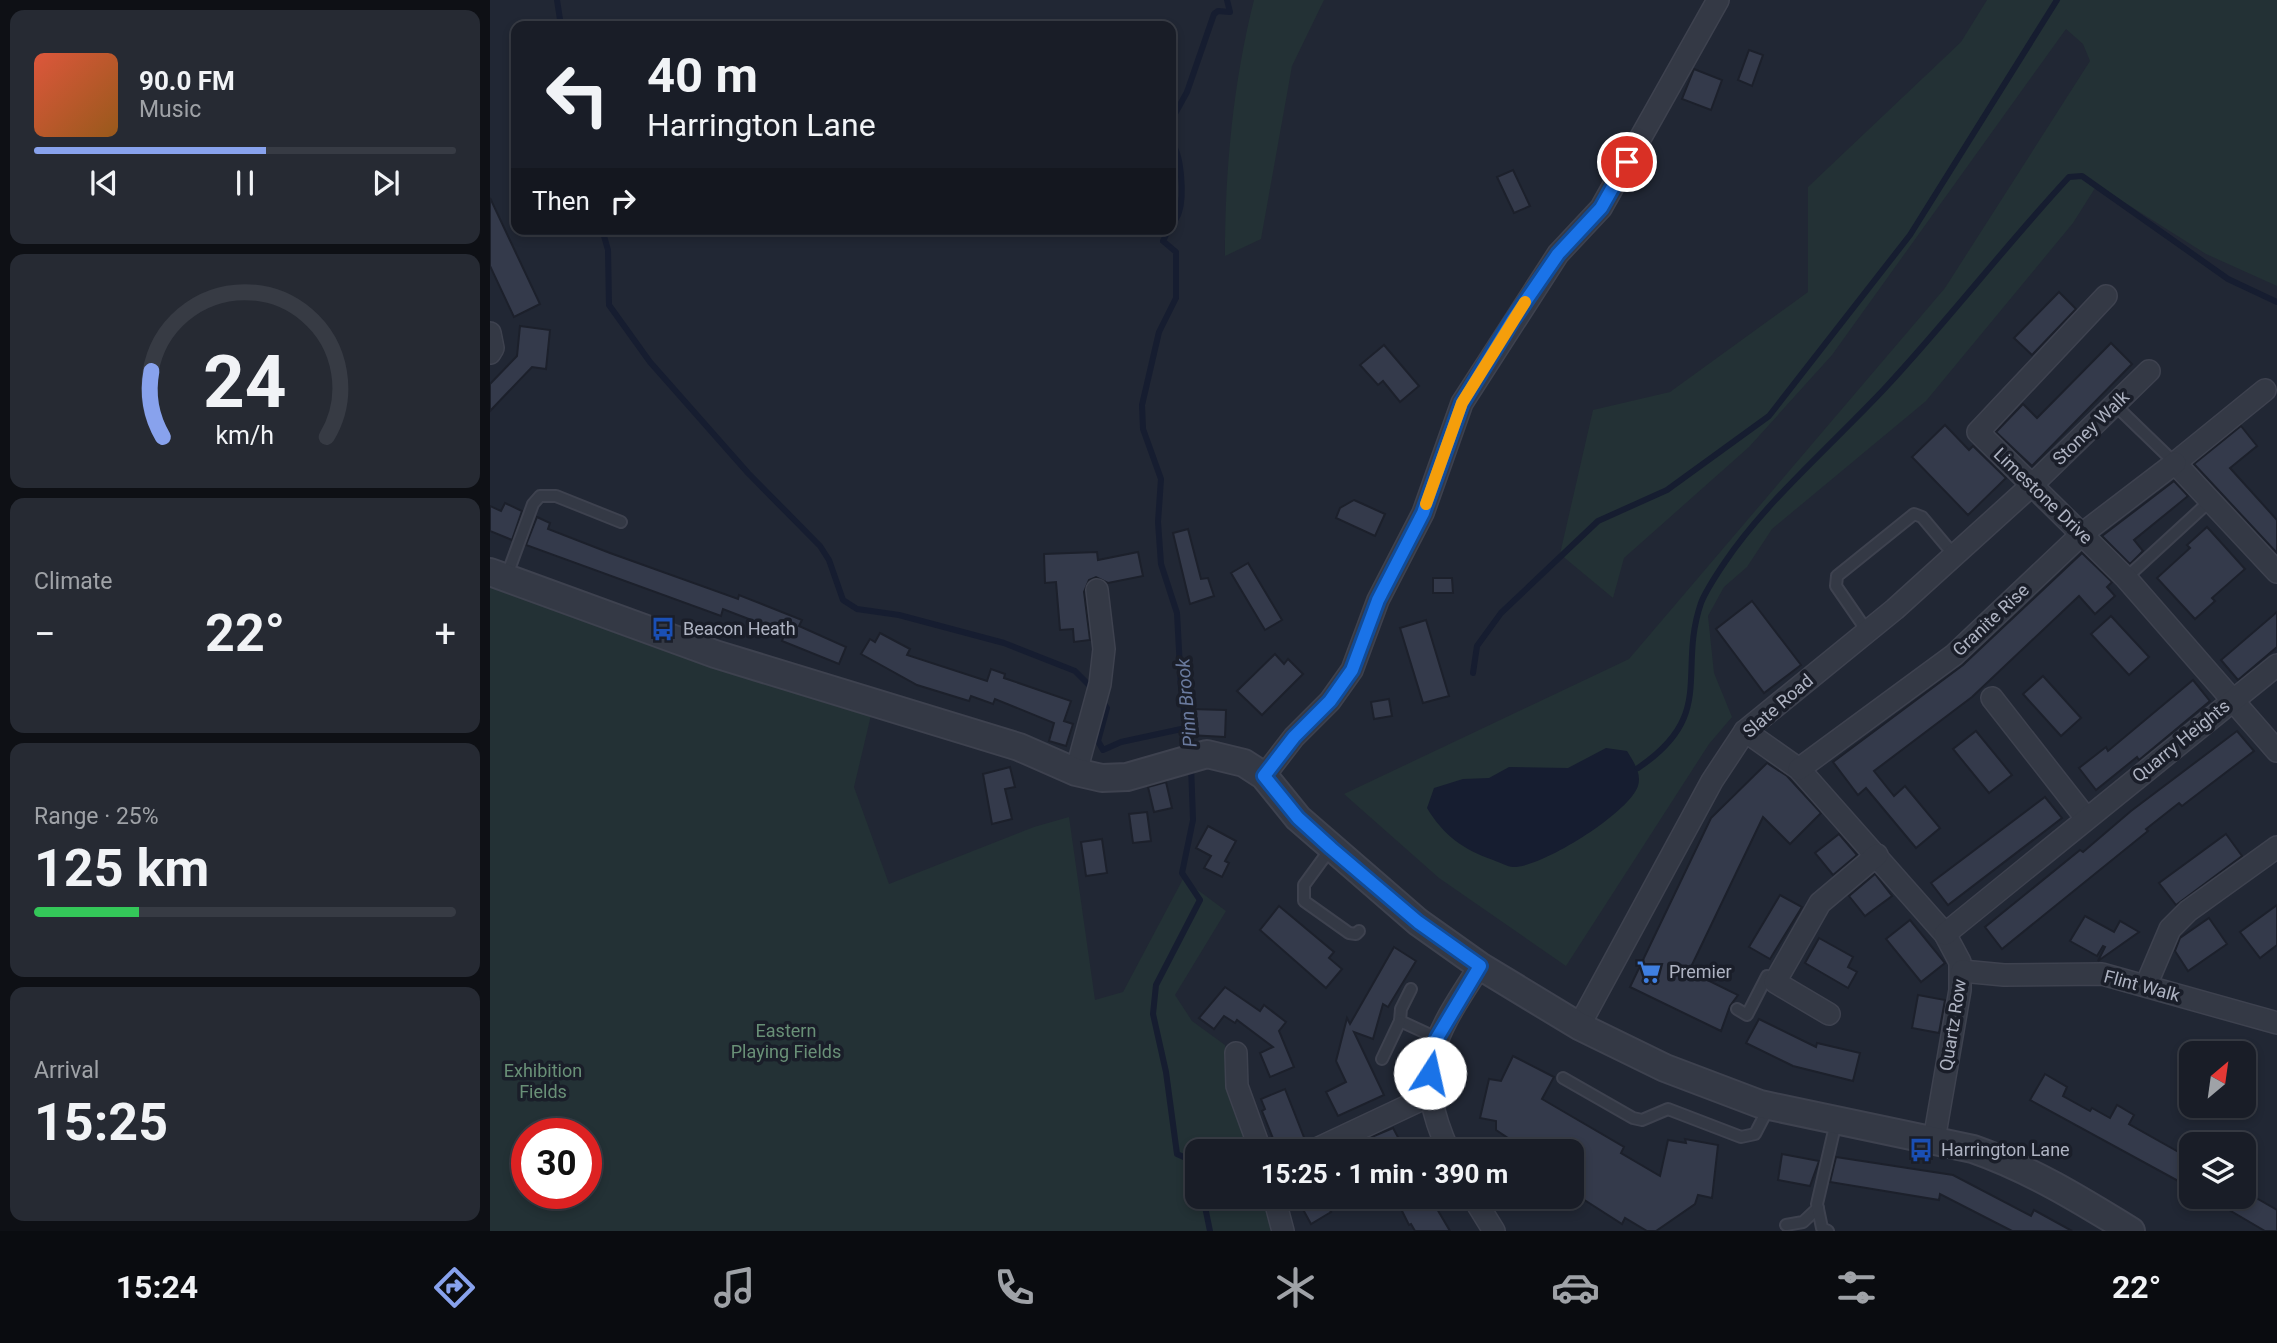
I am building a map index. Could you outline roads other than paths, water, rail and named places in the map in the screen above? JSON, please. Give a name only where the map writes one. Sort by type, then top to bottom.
[{"type":"street","points":[[1264,776],[1294,737],[1330,701],[1352,670],[1378,600],[1423,513],[1462,403],[1558,254],[1601,208],[1718,0]]},
{"type":"street","name":"Limestone Drive","points":[[2106,296],[1978,432],[2126,578],[2277,751]]},
{"type":"street","points":[[490,333],[493,348],[490,353]]},
{"type":"street","name":"Stoney Walk","points":[[2032,485],[2149,371]]},
{"type":"street","points":[[2265,390],[2175,463],[2277,572]]},
{"type":"street","name":"Granite Rise","points":[[1800,769],[1954,655],[2082,534],[2175,463]]},
{"type":"street","name":"Slate Road","points":[[1579,1026],[1712,781],[1745,730],[1867,631],[2032,485]]},
{"type":"street","points":[[498,575],[715,654],[1019,747],[1076,772],[1102,778],[1127,777],[1207,754],[1244,763],[1264,776],[1298,818],[1418,922],[1480,966],[1579,1026],[1665,1068],[1769,1107],[1973,1149],[2023,1168],[2131,1231]]},
{"type":"street","points":[[1076,772],[1098,693],[1104,649],[1097,590]]},
{"type":"street","name":"Quarry Heights","points":[[1945,934],[2277,665]]},
{"type":"street","points":[[1992,698],[2086,818]]},
{"type":"street","name":"Quartz Row","points":[[1745,730],[1800,769],[1945,934],[1956,951],[1962,971],[1934,1140]]},
{"type":"street","points":[[2150,976],[2170,929],[2188,911],[2277,846]]},
{"type":"street","points":[[1829,1014],[1774,982],[1819,903],[1877,855]]},
{"type":"street","points":[[1443,1139],[1435,1121],[1429,1096],[1432,1051],[1480,966]]},
{"type":"street","name":"Flint Walk","points":[[1962,971],[2004,975],[2102,974],[2277,1023]]},
{"type":"street","points":[[1236,1053],[1237,1086],[1256,1139]]},
{"type":"street","points":[[1338,1139],[1429,1096]]},
{"type":"street","points":[[1278,1209],[1283,1231]]},
{"type":"street","points":[[1480,1209],[1494,1231]]},
{"type":"lane","points":[[2115,404],[2175,463]]},
{"type":"lane","points":[[498,575],[533,504],[540,496],[556,496],[621,522]]},
{"type":"lane","points":[[2126,578],[2211,500]]},
{"type":"lane","points":[[1867,631],[1836,586],[1837,576],[1914,514],[1922,517],[1954,555]]},
{"type":"lane","points":[[1331,848],[1304,886],[1304,901],[1349,933],[1356,934],[1359,931]]},
{"type":"lane","points":[[1737,1009],[1747,1015],[1767,976],[1774,982]]},
{"type":"lane","points":[[1382,1059],[1400,1021],[1401,1009],[1410,989]]},
{"type":"lane","points":[[1400,1021],[1437,1038]]},
{"type":"lane","points":[[1563,1078],[1633,1118],[1642,1120],[1668,1109],[1741,1137],[1755,1134],[1769,1107]]},
{"type":"lane","points":[[1828,1231],[1822,1228],[1818,1209],[1836,1122]]},
{"type":"lane","points":[[1786,1226],[1803,1222],[1818,1209]]},
{"type":"water","points":[[1606,748],[1627,751],[1634,763],[1639,781],[1631,797],[1619,810],[1583,837],[1543,859],[1526,865],[1509,866],[1464,846],[1447,834],[1427,808],[1434,788],[1463,779],[1489,778],[1509,767],[1568,768]]},
{"type":"waterway","points":[[557,0],[560,21]]},
{"type":"waterway","name":"Pinn Brook","points":[[1176,112],[1187,92],[1214,14],[1218,11],[1230,12],[1227,0]]},
{"type":"waterway","points":[[1473,673],[1477,646],[1501,613],[1598,521],[1667,490],[1769,416],[1910,235],[2057,0]]},
{"type":"waterway","name":"Pinn Brook","points":[[1176,150],[1182,186],[1181,205],[1176,220]]},
{"type":"waterway","points":[[1638,768],[1662,749],[1678,730],[1690,692],[1692,651],[1701,603],[1715,577],[1742,539],[1760,516],[1910,360],[2069,177],[2082,176],[2228,279],[2277,302]]},
{"type":"waterway","points":[[604,235],[608,250],[609,305],[650,362],[748,473],[820,546],[829,560],[843,600],[857,609],[899,615],[1004,643],[1075,671],[1093,689]]},
{"type":"waterway","name":"Pinn Brook","points":[[1166,235],[1163,241],[1176,252],[1176,298],[1159,332],[1142,405],[1143,429],[1161,479],[1158,522],[1161,564],[1177,613],[1181,687],[1189,751]]},
{"type":"waterway","points":[[1101,700],[1107,708],[1098,741],[1103,750],[1121,742],[1186,728]]},
{"type":"waterway","name":"Pinn Brook","points":[[1185,1158],[1177,1154],[1166,1072],[1153,1014],[1156,985],[1200,900],[1182,873],[1193,820],[1191,765]]},
{"type":"waterway","name":"Pinn Brook","points":[[1205,1209],[1210,1231]]},
{"type":"place","name":"Beacon Heath","points":[[663,629]]},
{"type":"place","name":"Premier","points":[[1649,972]]},
{"type":"place","name":"Harrington Lane","points":[[1921,1150]]},
{"type":"park label","name":"Eastern Playing Fields","points":[[786,1041]]},
{"type":"park label","name":"Exhibition Fields","points":[[543,1081]]}]
